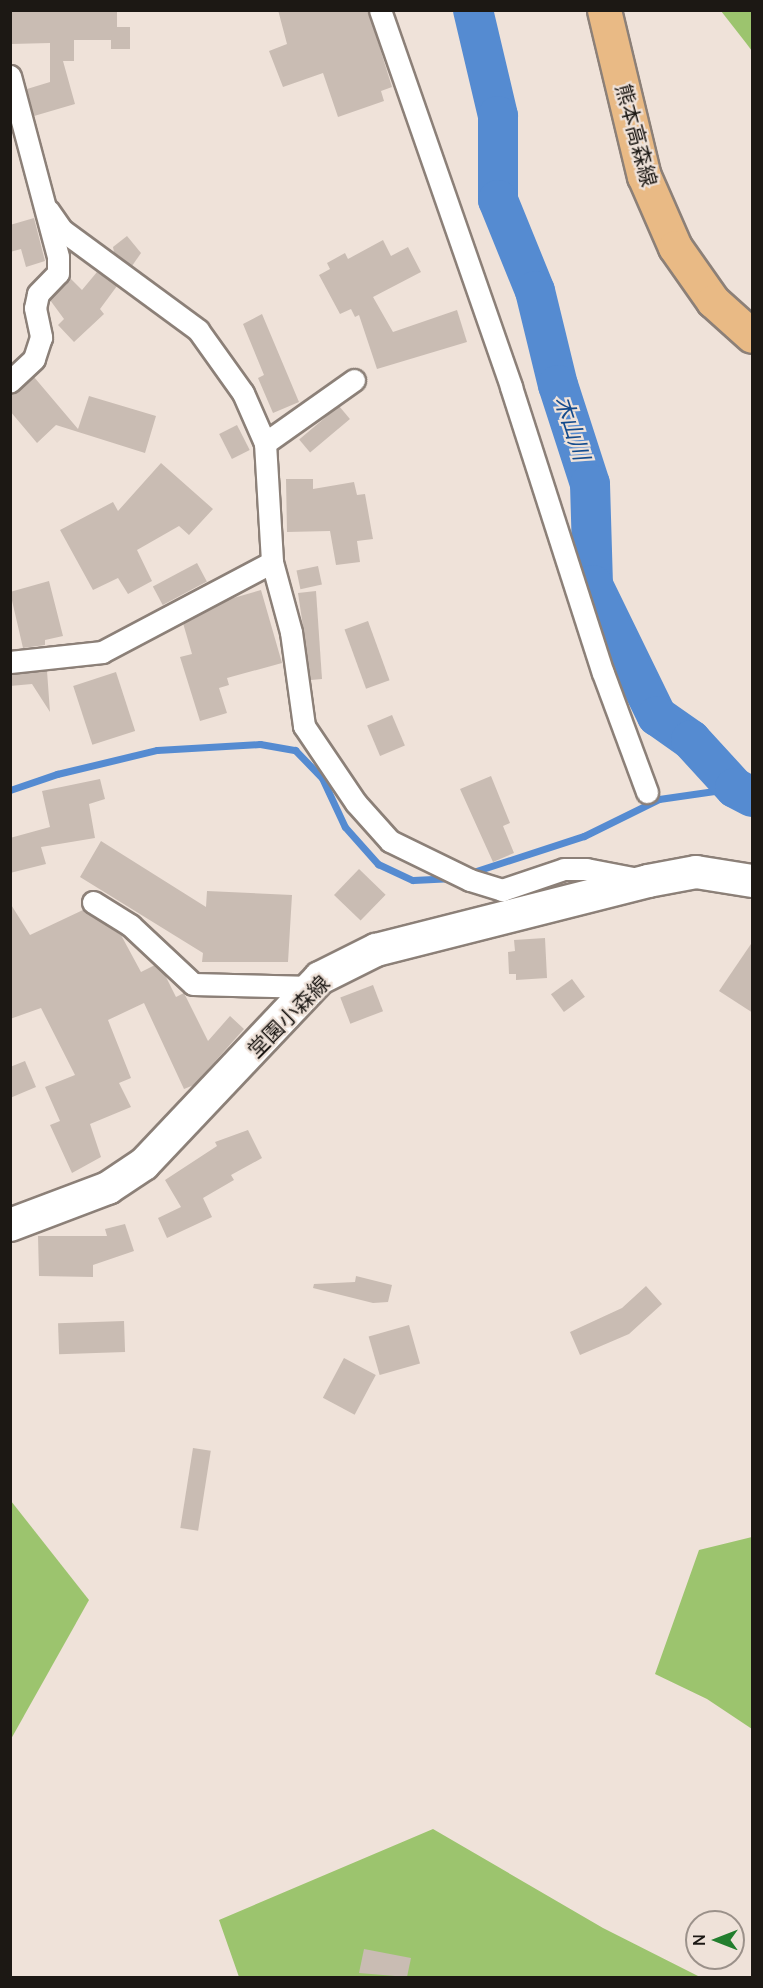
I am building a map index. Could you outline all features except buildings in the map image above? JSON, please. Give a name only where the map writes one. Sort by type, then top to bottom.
[{"type":"main road","name":"熊本高森線","points":[[604,10],[644,176],[675,248],[713,300],[753,336]]},
{"type":"main road","name":"堂園小森線","points":[[10,1226],[108,1188],[144,1164],[320,978],[376,950],[648,881],[696,872],[753,881]]},
{"type":"street","points":[[380,10],[511,387],[603,672],[647,792]]},
{"type":"street","points":[[10,76],[48,210],[57,249],[58,273],[38,294],[36,308],[41,337],[34,359],[10,381]]},
{"type":"street","points":[[48,210],[62,230],[198,330],[243,393],[265,442],[272,562],[291,632],[304,726],[356,803],[390,841],[470,880],[502,890],[564,869],[586,869],[648,881]]},
{"type":"street","points":[[265,442],[354,380]]},
{"type":"street","points":[[10,662],[102,652],[272,562]]},
{"type":"street","points":[[93,902],[130,925],[193,984],[312,987]]},
{"type":"green space","points":[[721,11],[752,11],[752,51],[746,43]]},
{"type":"green space","points":[[10,1501],[89,1600],[11,1739]]},
{"type":"green space","points":[[752,1537],[752,1729],[707,1699],[655,1674],[699,1550]]},
{"type":"green space","points":[[433,1829],[603,1928],[700,1977],[239,1977],[219,1920]]},
{"type":"waterway","name":"木山川","points":[[473,10],[498,116],[498,200],[535,291],[558,385],[590,484],[593,585],[657,716],[691,740],[735,788],[752,797]]},
{"type":"waterway","points":[[10,790],[57,774],[157,750],[260,744],[295,750],[322,778],[345,827],[378,864],[413,880],[454,878]]},
{"type":"waterway","points":[[470,873],[584,836],[659,799],[735,788]]}]
